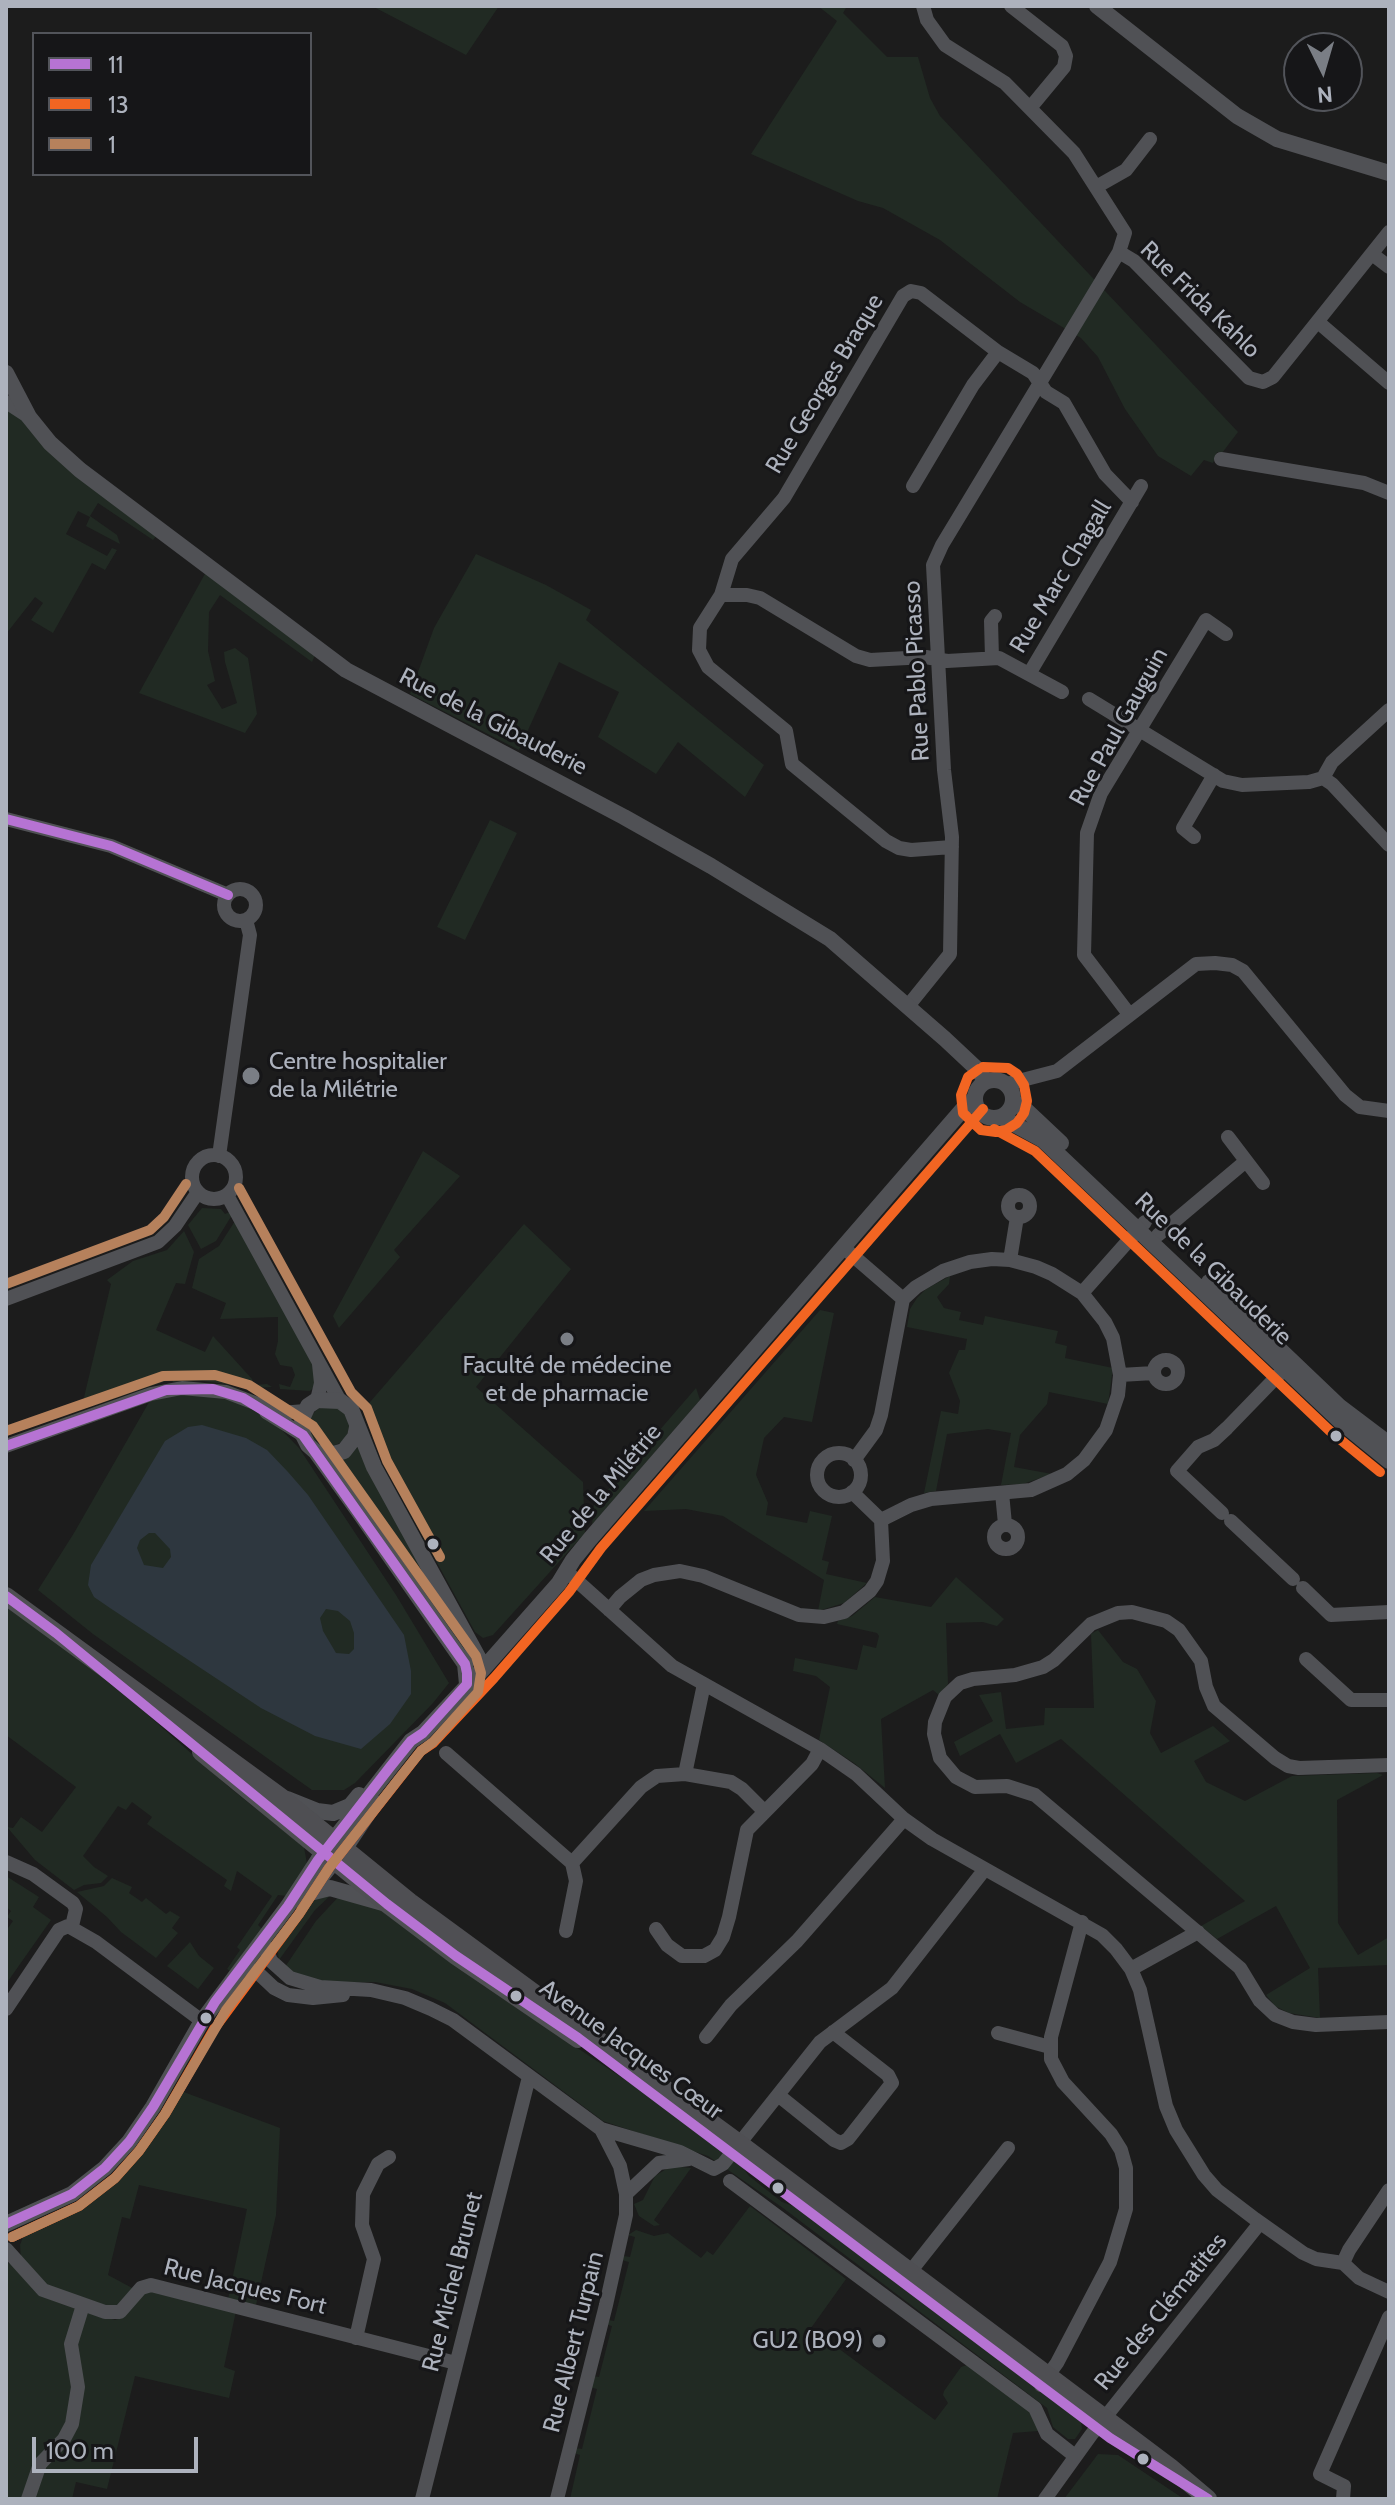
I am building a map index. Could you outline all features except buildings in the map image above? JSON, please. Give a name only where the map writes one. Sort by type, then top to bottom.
[{"type":"main road","name":"Avenue Jacques Cœur","points":[[6,1596],[281,1797],[387,1904],[456,1956],[736,2148]]},
{"type":"main road","name":"Avenue Jacques Cœur","points":[[56,1633],[334,1850],[548,2002],[906,2277],[1101,2423],[1170,2467],[1208,2499]]},
{"type":"street","points":[[923,6],[927,20],[945,45],[1005,83],[1074,153],[1125,233],[1119,252]]},
{"type":"street","points":[[1011,6],[1062,46],[1066,56],[1064,67],[1030,108]]},
{"type":"street","points":[[1097,6],[1237,116],[1277,139],[1389,173]]},
{"type":"street","points":[[1096,187],[1126,170],[1150,139]]},
{"type":"street","name":"Rue Frida Kahlo","points":[[1119,252],[1134,261],[1255,382],[1268,381],[1273,377],[1389,232]]},
{"type":"street","name":"Rue Pablo Picasso","points":[[908,1006],[950,954],[952,847],[944,770],[933,577],[938,553],[1119,252]]},
{"type":"street","points":[[1372,254],[1389,267]]},
{"type":"street","name":"Rue Georges Braque","points":[[721,595],[732,559],[784,498],[903,296],[911,291],[921,293],[998,352],[1033,373],[1040,384]]},
{"type":"street","points":[[1318,322],[1389,383]]},
{"type":"street","points":[[913,486],[973,385],[998,352]]},
{"type":"street","name":"Rue Marc Chagall","points":[[1040,384],[1046,392],[1064,403],[1105,474],[1132,502]]},
{"type":"street","name":"Rue de la Gibauderie","points":[[8,390],[50,443],[84,474],[346,670],[624,817],[830,939],[908,1006],[977,1069],[986,1081]]},
{"type":"street","points":[[1221,459],[1364,483],[1389,493]]},
{"type":"street","name":"Rue Marc Chagall","points":[[1029,674],[1141,486]]},
{"type":"street","points":[[721,595],[700,628],[699,650],[708,667],[786,731],[792,764],[886,841],[899,848],[952,847]]},
{"type":"street","name":"Rue Marc Chagall","points":[[721,595],[760,598],[856,656],[870,660],[999,658],[1062,692]]},
{"type":"street","points":[[992,658],[991,621],[995,616]]},
{"type":"street","name":"Rue Paul Gauguin","points":[[1129,1014],[1084,955],[1086,843],[1090,821],[1101,793],[1206,620],[1226,634]]},
{"type":"street","points":[[1089,699],[1223,781],[1242,785],[1309,782],[1323,778],[1332,762],[1389,710]]},
{"type":"street","points":[[1194,837],[1183,828],[1214,775]]},
{"type":"street","points":[[1323,778],[1389,845]]},
{"type":"street","points":[[6,819],[111,846],[228,895],[241,890],[253,896],[255,909],[246,920]]},
{"type":"street","points":[[228,895],[225,904],[227,914],[235,920],[246,920]]},
{"type":"street","points":[[219,1156],[250,935],[246,920]]},
{"type":"street","points":[[1007,1084],[1051,1074],[1196,964],[1232,965],[1256,984],[1345,1095],[1360,1107],[1389,1111]]},
{"type":"street","points":[[997,1080],[1007,1084],[1013,1101],[1011,1108],[1001,1117],[991,1118],[978,1106],[980,1085],[997,1080]]},
{"type":"street","name":"Rue de la Gibauderie","points":[[1013,1101],[1027,1111],[1288,1365],[1363,1442],[1389,1461]]},
{"type":"street","name":"Rue de la Milétrie","points":[[334,1850],[467,1684],[559,1583],[590,1539],[939,1139],[978,1106]]},
{"type":"street","name":"Rue de la Gibauderie","points":[[1001,1117],[1043,1140],[1147,1229]]},
{"type":"street","points":[[1228,1137],[1263,1183]]},
{"type":"street","points":[[219,1156],[230,1162],[236,1173],[235,1186],[227,1195],[209,1198],[198,1192],[192,1180],[194,1167],[204,1158],[219,1156]]},
{"type":"street","points":[[1082,1293],[1147,1229],[1246,1161]]},
{"type":"street","points":[[6,1299],[158,1242],[175,1226],[198,1192]]},
{"type":"street","points":[[227,1195],[340,1401],[351,1409],[374,1467],[484,1668]]},
{"type":"street","points":[[1010,1260],[1017,1217]]},
{"type":"street","points":[[844,1248],[903,1299]]},
{"type":"street","points":[[854,1460],[876,1430],[881,1415],[903,1299],[931,1277],[957,1265],[982,1260],[1010,1260],[1052,1274],[1082,1293],[1105,1322],[1113,1338],[1120,1375],[1118,1395],[1106,1430],[1084,1460],[1049,1484],[1031,1490],[931,1499],[881,1520]]},
{"type":"street","points":[[303,1435],[321,1383],[319,1364]]},
{"type":"street","points":[[1288,1365],[1227,1428],[1214,1440],[1198,1447],[1177,1471],[1331,1615],[1389,1612]]},
{"type":"street","name":"Rue de la Gibauderie","points":[[1288,1365],[1389,1444]]},
{"type":"street","points":[[1120,1375],[1154,1373]]},
{"type":"street","points":[[6,1446],[166,1390],[213,1389],[281,1413],[340,1401]]},
{"type":"street","points":[[252,1403],[303,1435],[465,1664],[467,1684]]},
{"type":"street","points":[[316,1452],[334,1454],[344,1451],[355,1437],[357,1427]]},
{"type":"street","points":[[834,1454],[854,1460],[860,1477],[852,1492],[839,1497],[821,1488],[817,1474],[822,1461],[834,1454]]},
{"type":"street","points":[[609,1610],[641,1580],[680,1571],[703,1576],[799,1615],[835,1616],[853,1607],[877,1581],[883,1561],[881,1520],[852,1492]]},
{"type":"street","points":[[1002,1493],[1005,1524]]},
{"type":"street","points":[[566,1571],[672,1666],[820,1749],[856,1774],[904,1819],[932,1839],[1082,1922],[1116,1949],[1131,1969],[1145,2008],[1166,2106],[1176,2130],[1217,2190],[1260,2223],[1316,2259],[1343,2263],[1359,2278],[1389,2292]]},
{"type":"street","points":[[421,1600],[431,1608],[467,1661],[484,1668]]},
{"type":"street","points":[[1389,1765],[1288,1766],[1214,1706],[1206,1687],[1201,1661],[1188,1641],[1166,1621],[1132,1612],[1103,1618],[1077,1635],[1054,1660],[1043,1667],[1015,1675],[973,1679],[950,1691],[939,1708],[934,1734],[940,1758],[956,1777],[975,1787],[1007,1786],[1035,1795],[1240,1968],[1260,2001],[1275,2015],[1293,2022],[1316,2025],[1389,2022]]},
{"type":"street","points":[[1306,1659],[1351,1700],[1389,1700]]},
{"type":"street","points":[[685,1774],[704,1684]]},
{"type":"street","name":"Rue de la Milétrie","points":[[334,1850],[411,1741],[427,1737]]},
{"type":"street","points":[[656,1929],[667,1945],[682,1956],[704,1956],[715,1950],[729,1917],[744,1836],[750,1824],[812,1764],[820,1749]]},
{"type":"street","points":[[446,1753],[572,1863],[576,1881],[566,1931]]},
{"type":"street","points":[[281,1797],[317,1811],[339,1812],[350,1806],[390,1767]]},
{"type":"street","points":[[572,1863],[648,1781],[669,1773],[731,1782],[764,1811]]},
{"type":"street","points":[[706,2037],[731,2005],[797,1941],[904,1819]]},
{"type":"street","points":[[305,1896],[334,1850]]},
{"type":"street","points":[[6,2224],[72,2194],[105,2168],[142,2124],[202,2021],[334,1850]]},
{"type":"street","points":[[6,1862],[33,1874],[73,1903],[76,1909],[72,1926]]},
{"type":"street","points":[[263,1940],[271,1961],[290,1978],[309,1985],[371,1990],[405,1998],[453,2020],[601,2129],[680,2152],[714,2169],[719,2168],[736,2148],[820,2042],[892,1988],[985,1869]]},
{"type":"street","points":[[288,1906],[317,1889],[330,1888],[387,1904]]},
{"type":"street","points":[[1044,2380],[1057,2363],[1117,2246],[1126,2209],[1126,2168],[1121,2150],[1111,2134],[1056,2072],[1050,2047],[1082,1922]]},
{"type":"street","points":[[6,2009],[59,1930],[63,1926],[72,1926],[202,2021]]},
{"type":"street","points":[[1131,1969],[1198,1932]]},
{"type":"street","points":[[243,1967],[257,1972],[280,1992],[300,1998],[371,1990]]},
{"type":"street","points":[[778,2095],[834,2140],[841,2143],[848,2139],[890,2087],[891,2079],[833,2032]]},
{"type":"street","points":[[998,2033],[1050,2047]]},
{"type":"street","name":"Rue Michel Brunet","points":[[422,2499],[529,2077]]},
{"type":"street","name":"Rue Albert Turpain","points":[[557,2499],[623,2233],[626,2194],[616,2156],[601,2129]]},
{"type":"street","points":[[906,2277],[1008,2148]]},
{"type":"street","points":[[356,2338],[374,2259],[362,2225],[363,2194],[378,2164],[389,2157]]},
{"type":"street","points":[[626,2194],[659,2163],[695,2159]]},
{"type":"street","points":[[730,2181],[1035,2408],[1047,2434],[1075,2456]]},
{"type":"street","points":[[1343,2263],[1389,2190]]},
{"type":"street","name":"Rue des Clématites","points":[[1045,2499],[1075,2456],[1260,2223]]},
{"type":"street","name":"Rue Jacques Fort","points":[[6,2249],[43,2290],[105,2312],[120,2312],[141,2288],[151,2285],[456,2363]]},
{"type":"street","points":[[28,2499],[40,2464],[64,2439],[72,2424],[78,2387],[71,2344],[83,2305]]},
{"type":"street","points":[[1343,2499],[1344,2486],[1320,2474],[1389,2317]]},
{"type":"shaded area","points":[[372,6],[499,6],[466,55]]},
{"type":"shaded area","points":[[818,6],[847,6],[843,13],[887,57],[918,57],[930,98],[940,116],[1238,432],[1222,453],[1217,452],[1213,463],[1204,460],[1191,476],[1158,456],[1125,409],[1098,357],[1081,338],[1020,302],[940,240],[883,208],[858,201],[751,154],[837,21]]},
{"type":"shaded area","points":[[6,406],[157,535],[153,540],[98,503],[90,516],[117,535],[120,544],[86,526],[90,517],[78,511],[66,534],[107,556],[112,548],[117,550],[105,570],[92,563],[53,633],[31,620],[43,603],[35,597],[6,634]]},
{"type":"shaded area","points":[[476,554],[546,585],[591,610],[586,620],[764,765],[745,797],[678,742],[656,774],[598,737],[619,692],[559,662],[519,750],[410,694],[434,628]]},
{"type":"shaded area","points":[[206,572],[315,655],[312,662],[220,595],[209,612],[208,651],[215,681],[207,685],[222,709],[237,703],[224,652],[235,648],[248,658],[257,714],[245,733],[139,693]]},
{"type":"shaded area","points":[[490,820],[517,833],[465,940],[437,927]]},
{"type":"shaded area","points":[[423,1151],[460,1176],[394,1250],[400,1257],[339,1328],[333,1316]]},
{"type":"shaded area","points":[[202,1208],[221,1209],[225,1214],[230,1212],[232,1215],[216,1241],[201,1249],[188,1225]]},
{"type":"shaded area","points":[[235,1221],[315,1367],[314,1387],[310,1391],[280,1389],[279,1384],[290,1387],[295,1375],[292,1367],[280,1365],[275,1354],[278,1317],[220,1319],[226,1303],[192,1288],[199,1259],[219,1246]]},
{"type":"shaded area","points":[[524,1224],[571,1269],[476,1387],[583,1482],[585,1533],[493,1635],[483,1638],[475,1632],[383,1464],[364,1409]]},
{"type":"shaded area","points":[[184,1231],[194,1252],[185,1284],[176,1283],[156,1330],[205,1352],[213,1336],[254,1385],[267,1384],[272,1387],[254,1388],[203,1381],[173,1382],[172,1379],[81,1410],[111,1284],[107,1280],[133,1261],[167,1250]]},
{"type":"shaded area","points":[[950,1276],[949,1284],[937,1297],[944,1308],[961,1312],[959,1320],[983,1325],[985,1316],[1058,1331],[1055,1343],[1067,1346],[1065,1358],[1113,1368],[1108,1404],[1049,1392],[1047,1404],[1020,1435],[1014,1467],[1052,1474],[1023,1484],[1001,1485],[1011,1433],[988,1429],[947,1434],[936,1491],[924,1493],[941,1411],[958,1414],[960,1401],[949,1373],[959,1350],[965,1350],[967,1339],[907,1327],[910,1309],[917,1298],[926,1289]]},
{"type":"shaded area","points":[[820,1310],[834,1313],[812,1422],[784,1417],[764,1438],[756,1475],[768,1503],[766,1515],[807,1523],[810,1511],[832,1516],[822,1560],[829,1562],[826,1574],[867,1583],[844,1603],[818,1611],[824,1580],[723,1516],[686,1509],[644,1511]]},
{"type":"shaded area","points":[[696,1388],[700,1400],[592,1525],[595,1493],[601,1498]]},
{"type":"shaded area","points":[[176,1391],[213,1393],[254,1408],[272,1420],[299,1448],[396,1595],[449,1683],[355,1783],[344,1790],[312,1790],[93,1634],[38,1590],[152,1397]]},
{"type":"shaded area","points":[[329,1406],[343,1412],[349,1426],[343,1440],[329,1446],[315,1440],[309,1426],[315,1412]]},
{"type":"shaded area","points":[[202,1425],[246,1438],[267,1450],[308,1495],[404,1635],[411,1671],[411,1694],[390,1724],[361,1749],[315,1736],[261,1708],[94,1597],[88,1585],[91,1565],[165,1441],[188,1427]],"holes":[[[149,1533],[155,1533],[170,1549],[171,1557],[163,1568],[144,1565],[137,1548],[140,1540]],[[326,1609],[338,1611],[350,1621],[354,1649],[349,1654],[336,1653],[323,1631],[320,1618]]]},
{"type":"shaded area","points":[[360,1445],[467,1646],[463,1649],[367,1509],[328,1462],[347,1457]]},
{"type":"shaded area","points":[[956,1577],[1004,1619],[997,1626],[983,1622],[946,1623],[948,1684],[939,1695],[933,1690],[881,1719],[885,1788],[819,1740],[830,1687],[816,1676],[793,1671],[795,1658],[857,1670],[863,1645],[876,1648],[879,1636],[837,1624],[838,1621],[852,1616],[875,1597],[931,1607]]},
{"type":"shaded area","points":[[6,1603],[111,1682],[229,1787],[304,1847],[307,1864],[288,1896],[278,1895],[258,1925],[262,1929],[230,1971],[227,1969],[240,1950],[237,1947],[272,1896],[237,1871],[231,1891],[224,1886],[227,1880],[147,1824],[152,1817],[132,1802],[126,1810],[118,1806],[83,1856],[108,1876],[101,1883],[74,1890],[35,1860],[7,1827],[13,1828],[21,1817],[42,1832],[76,1787],[6,1735]]},
{"type":"shaded area","points":[[1098,1630],[1123,1662],[1137,1669],[1156,1701],[1150,1733],[1161,1753],[1213,1726],[1230,1741],[1194,1761],[1206,1782],[1245,1801],[1292,1776],[1383,1775],[1337,1800],[1338,1923],[1358,1955],[1389,1937],[1389,1965],[1318,1968],[1320,2018],[1289,2013],[1275,2006],[1266,1995],[1310,1968],[1276,1906],[1217,1939],[1201,1926],[1245,1901],[1061,1739],[1016,1763],[1000,1734],[960,1756],[954,1742],[993,1721],[979,1695],[1001,1692],[1006,1729],[1044,1725],[1045,1708],[1094,1708],[1091,1634]]},
{"type":"shaded area","points":[[6,1876],[39,1897],[33,1907],[51,1920],[6,1984],[6,1931],[13,1921],[7,1917],[11,1911],[6,1907]]},
{"type":"shaded area","points":[[112,1878],[132,1887],[129,1893],[142,1902],[146,1898],[166,1914],[170,1911],[180,1917],[172,1928],[178,1933],[156,1958],[121,1932],[77,1892],[104,1886]]},
{"type":"shaded area","points":[[333,1893],[315,1910],[279,1960],[277,1946],[312,1900]]},
{"type":"shaded area","points":[[341,1894],[369,1903],[390,1916],[484,1986],[636,2087],[740,2164],[749,2176],[782,2202],[796,2207],[1081,2421],[1082,2429],[1075,2439],[1068,2439],[1053,2427],[1047,2408],[783,2208],[708,2156],[603,2121],[445,2003],[412,1989],[375,1982],[335,1983],[299,1976],[285,1967],[316,1921]]},
{"type":"shaded area","points":[[190,1942],[199,1956],[214,1968],[198,1989],[167,1966]]},
{"type":"shaded area","points":[[181,2091],[280,2128],[276,2215],[256,2305],[228,2299],[247,2209],[139,2185],[130,2219],[122,2217],[108,2275],[134,2289],[114,2308],[49,2289],[21,2260],[20,2245],[24,2234],[91,2199],[109,2184],[151,2136]]},
{"type":"shaded area","points":[[671,2166],[691,2168],[654,2220],[660,2225],[654,2226],[639,2216],[634,2204],[643,2200],[655,2176]]},
{"type":"shaded area","points":[[750,2206],[846,2279],[811,2328],[935,2420],[948,2403],[944,2391],[961,2367],[967,2365],[1036,2415],[1038,2431],[1013,2433],[997,2499],[570,2499],[580,2455],[574,2453],[575,2448],[582,2449],[597,2389],[590,2387],[593,2376],[599,2377],[612,2326],[605,2324],[607,2320],[614,2321],[629,2262],[622,2260],[623,2256],[630,2257],[635,2237],[628,2235],[636,2230],[654,2236],[668,2233],[701,2258],[707,2251],[713,2255]]},
{"type":"shaded area","points":[[6,2263],[14,2264],[40,2294],[115,2320],[124,2317],[146,2290],[236,2311],[224,2367],[235,2371],[229,2398],[135,2376],[107,2489],[76,2482],[72,2499],[6,2498]]},
{"type":"shaded area","points":[[1098,2454],[1118,2455],[1184,2499],[1064,2499]]},
{"type":"transit line","name":"11","points":[[6,819],[111,846],[228,895]]},
{"type":"transit line","name":"13","points":[[979,1069],[968,1077],[961,1095],[963,1113],[981,1130],[1006,1130],[1017,1123],[1024,1113],[1027,1101],[1024,1085],[1017,1074],[1008,1068],[983,1067]]},
{"type":"transit line","name":"13","points":[[12,2237],[79,2206],[115,2178],[139,2151],[165,2114],[214,2029],[329,1868],[421,1751],[433,1743],[494,1678],[569,1592],[601,1548],[983,1109]]},
{"type":"transit line","name":"13","points":[[994,1129],[1035,1151],[1331,1432],[1380,1472]]},
{"type":"transit line","name":"1","points":[[6,1284],[150,1230],[164,1217],[186,1184]]},
{"type":"transit line","name":"1","points":[[239,1188],[351,1392],[367,1408],[387,1461],[440,1557]]},
{"type":"transit line","name":"1","points":[[6,1431],[163,1376],[215,1375],[249,1385],[313,1426],[476,1656],[481,1673],[478,1692],[401,1776],[329,1868],[299,1914],[226,2010],[165,2114],[139,2151],[115,2178],[79,2206],[12,2237]]},
{"type":"transit line","name":"11","points":[[6,1446],[166,1390],[213,1389],[243,1398],[303,1435],[465,1664],[467,1673],[467,1684],[390,1767],[215,2002],[129,2142],[105,2168],[72,2194],[6,2224]]},
{"type":"transit line","name":"11","points":[[6,1596],[56,1633],[387,1904],[456,1956],[578,2038],[1110,2438],[1208,2499]]},
{"type":"place","name":"Centre hospitalier de la Milétrie","points":[[251,1076]]},
{"type":"place","name":"Faculté de médecine et de pharmacie","points":[[567,1339]]},
{"type":"place","name":"GU2 (B09)","points":[[879,2341]]}]
